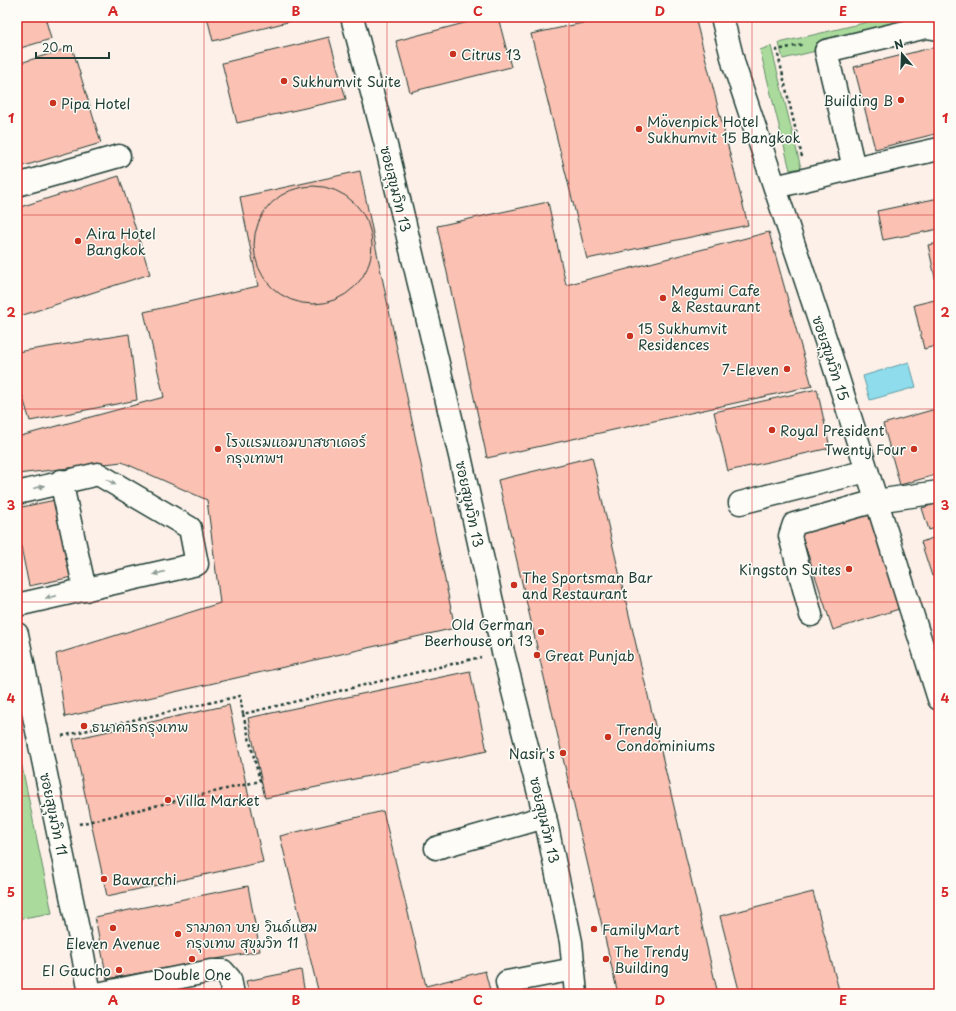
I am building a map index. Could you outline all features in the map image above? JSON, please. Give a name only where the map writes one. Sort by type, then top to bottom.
[{"type":"street","name":"ซอยสุขุมวิท 13","points":[[352,17],[388,153],[503,652],[545,818],[572,942],[576,994]]},
{"type":"street","name":"ซอยสุขุมวิท 15","points":[[722,17],[734,65],[867,471],[939,699]]},
{"type":"street","points":[[854,168],[826,51],[926,28],[939,29]]},
{"type":"street","points":[[775,187],[939,149]]},
{"type":"street","points":[[17,185],[119,156]]},
{"type":"street","points":[[740,503],[867,471]]},
{"type":"street","points":[[17,493],[98,474],[190,528],[197,564],[17,605]]},
{"type":"street","points":[[61,482],[85,590]]},
{"type":"street","points":[[811,616],[790,536],[794,524],[876,501],[939,492]]},
{"type":"street","name":"ซอยสุขุมวิท 11","points":[[17,634],[80,938],[90,994]]},
{"type":"street","points":[[436,848],[545,818]]},
{"type":"street","points":[[510,994],[507,982],[574,969]]},
{"type":"street","points":[[97,994],[211,971],[223,970],[230,980],[233,994]]},
{"type":"path","points":[[243,714],[503,652]]},
{"type":"path","points":[[54,738],[240,696],[243,714],[260,781],[72,826]]},
{"type":"green space","points":[[889,17],[939,17],[939,21],[783,59],[779,43]]},
{"type":"green space","points":[[771,46],[801,168],[790,170],[760,50]]},
{"type":"green space","points":[[17,742],[52,913],[17,919]]},
{"type":"water","points":[[909,362],[916,387],[870,400],[863,376]]},
{"type":"building","points":[[17,17],[45,17],[51,39],[17,49]]},
{"type":"building","points":[[207,17],[307,17],[213,41]]},
{"type":"building","name":"Citrus 13","points":[[487,17],[498,17],[511,67],[410,92],[396,41]]},
{"type":"building","name":"Mövenpick Hotel Sukhumvit 15 Bangkok","points":[[611,17],[695,17],[748,225],[587,259],[531,34]]},
{"type":"building","name":"Sukhumvit Suite","points":[[329,37],[346,99],[237,123],[222,63]]},
{"type":"building","name":"Building B","points":[[939,46],[939,133],[875,149],[854,67]]},
{"type":"building","name":"Pipa Hotel","points":[[72,47],[101,143],[17,168],[17,64]]},
{"type":"building","name":"โรงแรมแอมบาสซาเดอร์ กรุงเทพฯ","points":[[360,171],[455,628],[65,717],[56,654],[220,603],[207,500],[122,462],[17,474],[17,437],[164,397],[144,312],[258,286],[240,197]]},
{"type":"building","name":"Aira Hotel Bangkok","points":[[119,176],[150,274],[17,317],[17,208]]},
{"type":"building","points":[[313,186],[335,191],[346,196],[362,212],[367,223],[372,245],[367,267],[362,278],[346,294],[335,299],[313,304],[291,299],[280,294],[264,278],[259,267],[254,245],[259,223],[264,212],[280,196],[291,191]]},
{"type":"building","points":[[939,198],[939,229],[883,240],[877,211]]},
{"type":"building","name":"15 Sukhumvit Residences","points":[[548,202],[566,285],[769,232],[812,386],[487,458],[437,226]]},
{"type":"building","points":[[939,243],[939,282],[936,282],[928,245]]},
{"type":"building","points":[[939,299],[939,345],[924,349],[914,305]]},
{"type":"building","points":[[129,334],[137,400],[30,421],[17,378],[17,352]]},
{"type":"building","name":"Royal President","points":[[817,389],[830,448],[728,471],[714,412]]},
{"type":"building","name":"Twenty Four","points":[[939,408],[939,474],[900,485],[883,424]]},
{"type":"building","name":"Trendy Condominiums","points":[[592,457],[718,994],[618,994],[498,480]]},
{"type":"building","points":[[60,499],[77,576],[29,586],[17,527],[17,508]]},
{"type":"building","points":[[939,503],[939,527],[929,530],[922,508]]},
{"type":"building","name":"Kingston Suites","points":[[867,509],[899,609],[833,630],[800,530]]},
{"type":"building","points":[[939,536],[939,574],[932,576],[921,542]]},
{"type":"building","points":[[470,671],[487,751],[265,798],[248,718]]},
{"type":"building","name":"Villa Market","points":[[229,705],[263,862],[107,896],[73,739]]},
{"type":"building","points":[[383,811],[426,986],[485,971],[491,994],[319,994],[280,836]]},
{"type":"building","name":"รามาดา บาย วินด์แฮม กรุงเทพ สุขุมวิท 11","points":[[248,886],[260,951],[107,979],[95,917]]},
{"type":"building","points":[[813,892],[840,994],[740,994],[720,916]]},
{"type":"building","points":[[301,970],[305,994],[249,994],[246,981]]},
{"type":"place","name":"Citrus 13","points":[[453,54]]},
{"type":"place","name":"Sukhumvit Suite","points":[[284,81]]},
{"type":"place","name":"Building B","points":[[901,100]]},
{"type":"place","name":"Pipa Hotel","points":[[53,103]]},
{"type":"place","name":"Mövenpick Hotel Sukhumvit 15 Bangkok","points":[[639,129]]},
{"type":"place","name":"Aira Hotel Bangkok","points":[[78,241]]},
{"type":"place","name":"Megumi Cafe & Restaurant","points":[[663,298]]},
{"type":"place","name":"15 Sukhumvit Residences","points":[[630,336]]},
{"type":"place","name":"7-Eleven","points":[[787,369]]},
{"type":"place","name":"Royal President","points":[[772,430]]},
{"type":"place","name":"โรงแรมแอมบาสซาเดอร์ กรุงเทพฯ","points":[[218,449]]},
{"type":"place","name":"Twenty Four","points":[[914,449]]},
{"type":"place","name":"Kingston Suites","points":[[849,569]]},
{"type":"place","name":"The Sportsman Bar and Restaurant","points":[[514,585]]},
{"type":"place","name":"Old German Beerhouse on 13","points":[[541,632]]},
{"type":"place","name":"Great Punjab","points":[[537,655]]},
{"type":"place","name":"ธนาคารกรุงเทพ","points":[[84,726]]},
{"type":"place","name":"Trendy Condominiums","points":[[608,737]]},
{"type":"place","name":"Nasir's","points":[[563,753]]},
{"type":"place","name":"Villa Market","points":[[168,800]]},
{"type":"place","name":"Bawarchi","points":[[104,879]]},
{"type":"place","name":"Eleven Avenue","points":[[113,928]]},
{"type":"place","name":"FamilyMart","points":[[594,929]]},
{"type":"place","name":"รามาดา บาย วินด์แฮม กรุงเทพ สุขุมวิท 11","points":[[178,934]]},
{"type":"place","name":"Double One","points":[[192,959]]},
{"type":"place","name":"The Trendy Building","points":[[606,959]]},
{"type":"place","name":"El Gaucho","points":[[119,970]]}]
